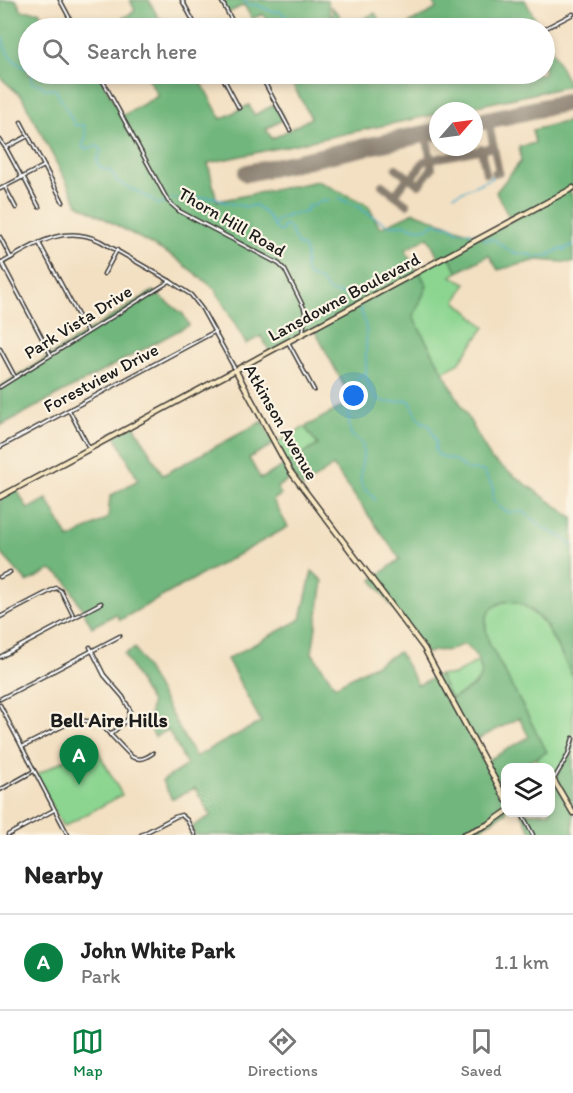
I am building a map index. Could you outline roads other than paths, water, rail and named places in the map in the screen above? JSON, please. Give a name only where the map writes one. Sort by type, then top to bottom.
[{"type":"street","points":[[60,0],[70,18]]},
{"type":"street","points":[[182,0],[192,18]]},
{"type":"street","points":[[221,0],[231,18]]},
{"type":"street","points":[[555,23],[573,14]]},
{"type":"street","name":"Thorn Hill Road","points":[[104,84],[168,201],[178,211],[282,266],[305,311],[303,334]]},
{"type":"street","points":[[226,84],[239,108]]},
{"type":"street","points":[[265,84],[290,130]]},
{"type":"street","points":[[21,122],[63,202]]},
{"type":"street","points":[[6,148],[28,136]]},
{"type":"street","points":[[0,141],[39,207]]},
{"type":"street","points":[[0,189],[44,166]]},
{"type":"street","points":[[5,187],[16,208]]},
{"type":"street","name":"Lansdowne Boulevard","points":[[0,497],[573,188]]},
{"type":"street","name":"Atkinson Avenue","points":[[1,264],[39,243],[57,236],[77,234],[95,238],[117,250],[170,281],[195,299],[290,471],[424,648],[501,791]]},
{"type":"street","points":[[0,237],[11,258]]},
{"type":"street","points":[[39,243],[87,332]]},
{"type":"street","points":[[104,273],[117,250]]},
{"type":"street","points":[[1,264],[51,355]]},
{"type":"street","name":"Park Vista Drive","points":[[0,387],[170,281]]},
{"type":"street","name":"Forestview Drive","points":[[0,447],[215,332]]},
{"type":"street","points":[[288,342],[314,390]]},
{"type":"street","points":[[0,349],[15,377]]},
{"type":"street","points":[[69,410],[90,449]]},
{"type":"street","points":[[0,577],[10,572]]},
{"type":"street","points":[[0,617],[54,588],[62,593],[74,617]]},
{"type":"street","points":[[0,657],[101,603]]},
{"type":"street","points":[[0,699],[91,649],[120,636]]},
{"type":"street","points":[[91,649],[104,675],[123,697],[130,710],[128,719],[110,735]]},
{"type":"street","points":[[0,705],[68,835]]},
{"type":"street","points":[[22,747],[67,723],[78,720],[98,724],[128,755],[134,758],[143,759],[153,753]]},
{"type":"street","points":[[555,775],[569,754],[573,738]]},
{"type":"street","points":[[0,790],[34,771]]},
{"type":"street","points":[[555,785],[573,813]]},
{"type":"street","points":[[8,835],[54,810]]},
{"type":"street","points":[[141,835],[175,817],[183,816],[195,835]]},
{"type":"street","points":[[463,835],[501,816]]},
{"type":"street","points":[[523,817],[533,835]]},
{"type":"waterway","points":[[244,0],[247,5],[257,5],[273,12],[279,11],[287,18]]},
{"type":"waterway","points":[[0,35],[6,50],[18,63]]},
{"type":"waterway","points":[[40,84],[44,88],[56,90],[75,125],[84,125],[86,137],[82,147],[85,149],[99,147],[101,151],[97,160],[100,168],[111,171],[118,182],[158,204],[165,203]]},
{"type":"waterway","points":[[454,195],[492,178],[491,176]]},
{"type":"waterway","points":[[172,199],[215,197],[224,202],[247,207],[256,205],[279,231],[282,231],[286,225],[297,244],[303,247],[306,252],[305,268],[308,275],[320,281],[330,292],[347,295],[356,301]]},
{"type":"waterway","points":[[338,198],[359,207],[387,225],[406,225],[417,229],[440,224],[451,226],[457,231],[482,235]]},
{"type":"waterway","points":[[273,225],[280,218],[287,217],[288,214],[295,215],[297,212],[300,214],[306,211],[308,206],[329,200]]},
{"type":"waterway","points":[[483,238],[493,239],[513,253],[533,255],[535,258],[551,255],[551,253],[565,250],[573,245]]},
{"type":"waterway","points":[[360,308],[366,328],[366,372],[371,391],[377,398],[386,402],[409,400],[421,421],[429,425],[436,443],[437,454],[454,460],[468,470],[483,471],[493,487],[495,503],[506,512],[524,512],[545,529],[565,539],[573,546]]},
{"type":"waterway","points":[[366,371],[358,378],[354,386],[350,399],[349,422],[351,434],[362,443],[362,485],[375,500]]},
{"type":"place","name":"John White Park","points":[[79,785]]},
{"type":"district","name":"Bell Aire Hills","points":[[109,720]]}]
